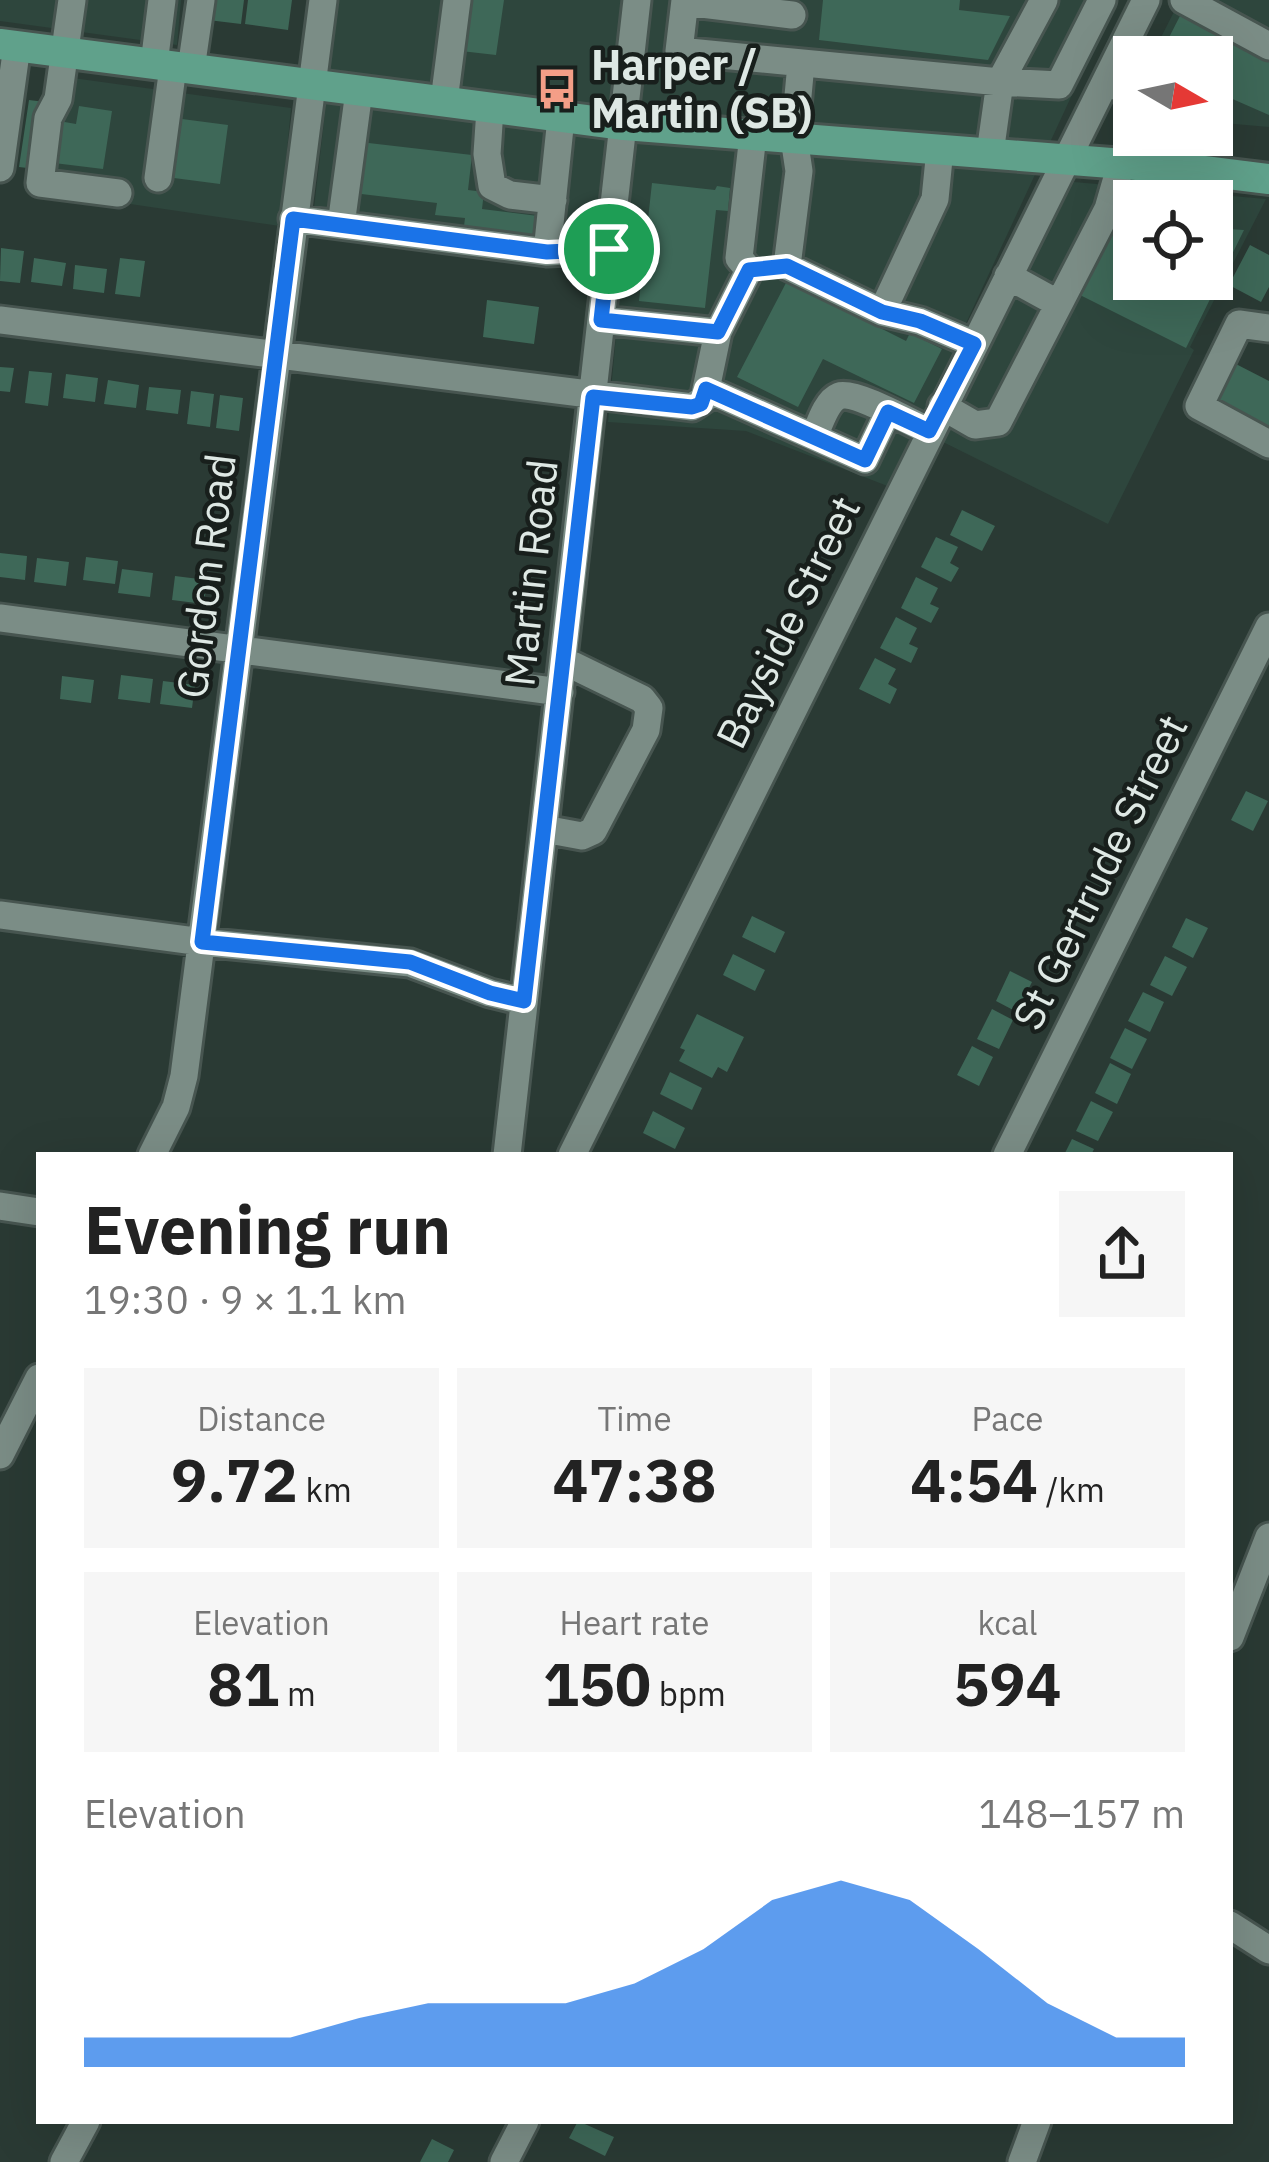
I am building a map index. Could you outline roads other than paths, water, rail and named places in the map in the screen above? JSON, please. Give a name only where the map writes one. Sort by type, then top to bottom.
[{"type":"main road","points":[[8,45],[623,125],[1269,179]]},
{"type":"street","points":[[72,0],[40,182],[118,194]]},
{"type":"street","points":[[163,0],[173,67]]},
{"type":"street","points":[[158,178],[173,67],[201,0]]},
{"type":"street","name":"Gordon Road","points":[[153,1152],[181,1093],[322,0]]},
{"type":"street","points":[[444,101],[457,0]]},
{"type":"street","name":"Martin Road","points":[[507,1152],[637,0]]},
{"type":"street","points":[[990,153],[1000,82],[1044,0]]},
{"type":"street","points":[[787,266],[799,171],[794,138],[794,63],[792,8],[685,1],[679,51],[794,63],[1000,82],[1059,85],[1102,0]]},
{"type":"street","name":"Bayside Street","points":[[569,1152],[1146,0]]},
{"type":"street","points":[[1184,0],[1269,46]]},
{"type":"street","points":[[0,168],[8,45]]},
{"type":"street","points":[[1106,81],[1113,84]]},
{"type":"street","points":[[341,225],[359,91]]},
{"type":"street","points":[[490,109],[487,154],[492,186],[510,195],[553,200]]},
{"type":"street","points":[[547,252],[561,118]]},
{"type":"street","points":[[749,270],[739,258],[753,135]]},
{"type":"street","points":[[882,312],[935,199],[940,149]]},
{"type":"street","points":[[1188,169],[1189,156]]},
{"type":"street","points":[[814,437],[831,401],[851,395],[888,412],[975,425],[998,422],[1108,209],[1121,164]]},
{"type":"street","points":[[293,219],[547,252],[609,249]]},
{"type":"street","points":[[749,270],[787,266],[882,312],[920,321],[974,344]]},
{"type":"street","points":[[0,320],[692,407],[701,404],[718,332],[749,270]]},
{"type":"street","points":[[1008,276],[1059,304]]},
{"type":"street","points":[[601,320],[718,332]]},
{"type":"street","points":[[1269,328],[1239,324],[1199,406],[1269,445]]},
{"type":"street","points":[[706,389],[865,460],[888,412]]},
{"type":"street","points":[[0,618],[560,692]]},
{"type":"street","name":"St Gertrude Street","points":[[1008,1152],[1269,627]]},
{"type":"street","points":[[544,829],[582,836],[592,831],[646,730],[649,708],[642,699],[564,661]]},
{"type":"street","points":[[0,915],[202,942],[410,962],[524,1001]]},
{"type":"street","points":[[513,1091],[520,1152]]},
{"type":"street","points":[[0,1206],[36,1212]]},
{"type":"street","points":[[0,1455],[36,1384]]},
{"type":"street","points":[[1233,1628],[1269,1537]]},
{"type":"street","points":[[1233,1927],[1269,1950]]},
{"type":"street","points":[[64,2162],[84,2124]]},
{"type":"street","points":[[504,2162],[523,2124]]},
{"type":"street","points":[[1022,2162],[1036,2124]]},
{"type":"place","name":"Harper / Martin (SB)","points":[[557,89]]}]
